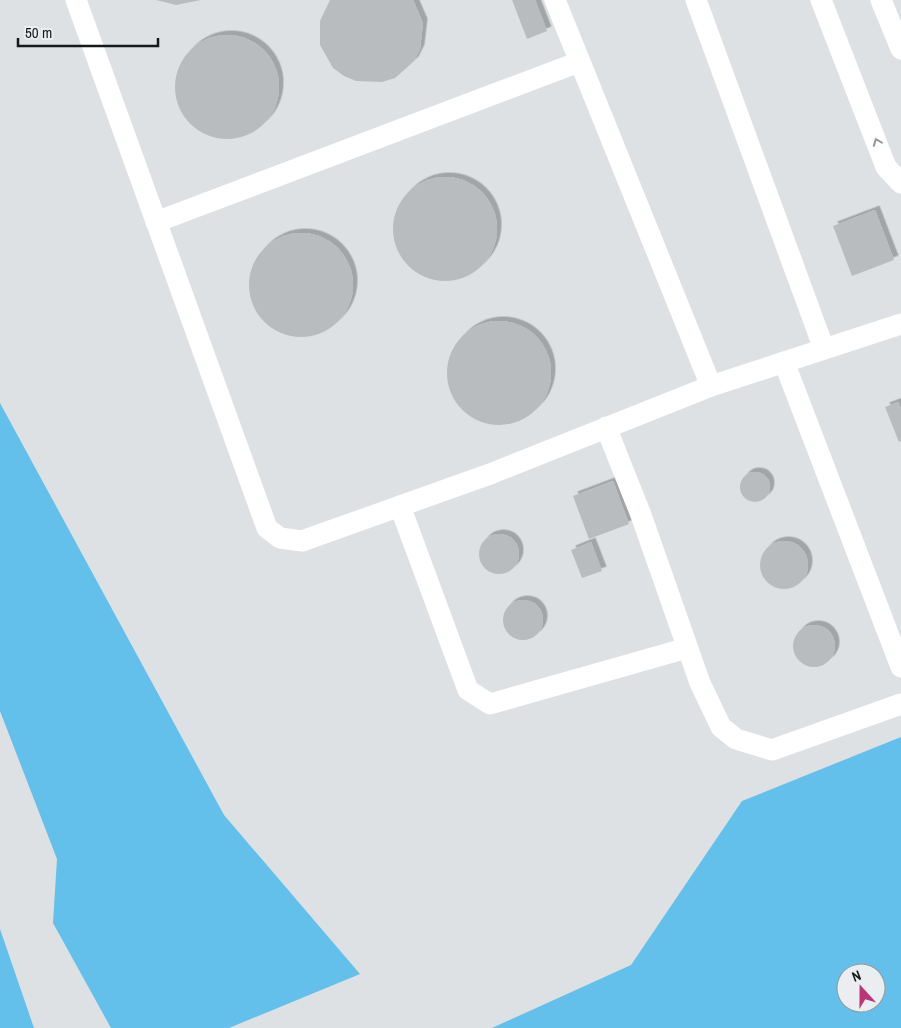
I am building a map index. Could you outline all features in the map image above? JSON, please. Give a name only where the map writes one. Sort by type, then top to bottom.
[{"type":"lane","points":[[76,0],[267,528],[280,538],[302,542],[490,474],[711,386],[901,324]]},
{"type":"lane","points":[[555,0],[711,386]]},
{"type":"lane","points":[[696,0],[824,349]]},
{"type":"lane","points":[[821,0],[886,167],[901,183]]},
{"type":"lane","points":[[881,0],[901,49]]},
{"type":"lane","points":[[156,222],[579,62]]},
{"type":"lane","points":[[784,362],[901,667]]},
{"type":"lane","points":[[606,427],[641,515],[700,683],[721,727],[736,740],[772,750],[901,704]]},
{"type":"lane","points":[[400,506],[454,657],[468,690],[479,699],[490,704],[687,648]]},
{"type":"shaded area","points":[[0,403],[224,815],[360,974],[229,1028],[111,1028],[53,923],[57,859],[0,711]]},
{"type":"shaded area","points":[[901,737],[901,1028],[492,1028],[631,965],[742,801]]},
{"type":"shaded area","points":[[0,929],[34,1028],[0,1028]]},
{"type":"building","points":[[156,0],[201,0],[176,5]]},
{"type":"building","points":[[330,0],[413,0],[423,23],[420,49],[414,61],[395,78],[382,82],[356,81],[344,76],[333,68],[320,45],[320,21]]},
{"type":"building","points":[[512,0],[535,0],[547,31],[527,39]]},
{"type":"building","points":[[227,35],[247,39],[264,50],[275,67],[279,87],[275,107],[264,124],[247,135],[227,139],[207,135],[190,124],[179,107],[175,87],[179,67],[190,50],[207,39]]},
{"type":"building","points":[[445,177],[465,181],[482,192],[493,209],[497,229],[493,249],[482,266],[465,277],[445,281],[425,277],[408,266],[397,249],[393,229],[397,209],[408,192],[425,181]]},
{"type":"building","points":[[875,210],[894,260],[852,276],[833,226]]},
{"type":"building","points":[[301,233],[321,237],[338,248],[349,265],[353,285],[349,305],[338,322],[321,333],[301,337],[281,333],[264,322],[253,305],[249,285],[253,265],[264,248],[281,237]]},
{"type":"building","points":[[499,321],[519,325],[536,336],[547,353],[551,373],[547,393],[536,410],[519,421],[499,425],[479,421],[462,410],[451,393],[447,373],[451,353],[462,336],[479,325]]},
{"type":"building","points":[[898,402],[901,409],[901,441],[899,442],[885,407]]},
{"type":"building","points":[[755,472],[766,476],[770,487],[766,498],[755,502],[744,498],[740,487],[744,476]]},
{"type":"building","points":[[613,481],[629,524],[589,539],[573,496]]},
{"type":"building","points":[[503,534],[510,537],[516,543],[519,554],[518,562],[510,571],[503,574],[495,574],[488,571],[480,562],[479,550],[482,543],[491,535]]},
{"type":"building","points":[[784,541],[793,543],[801,548],[806,556],[808,565],[806,574],[801,582],[793,587],[784,589],[775,587],[767,582],[762,574],[760,565],[762,556],[767,548],[775,543]]},
{"type":"building","points":[[591,542],[602,571],[582,578],[571,550]]},
{"type":"building","points":[[527,600],[534,603],[540,609],[543,620],[542,628],[534,637],[527,640],[519,640],[512,637],[504,628],[503,616],[506,609],[515,601]]},
{"type":"building","points":[[818,625],[826,628],[832,634],[835,646],[832,658],[826,664],[810,667],[802,664],[796,658],[793,642],[796,634],[802,628]]}]
